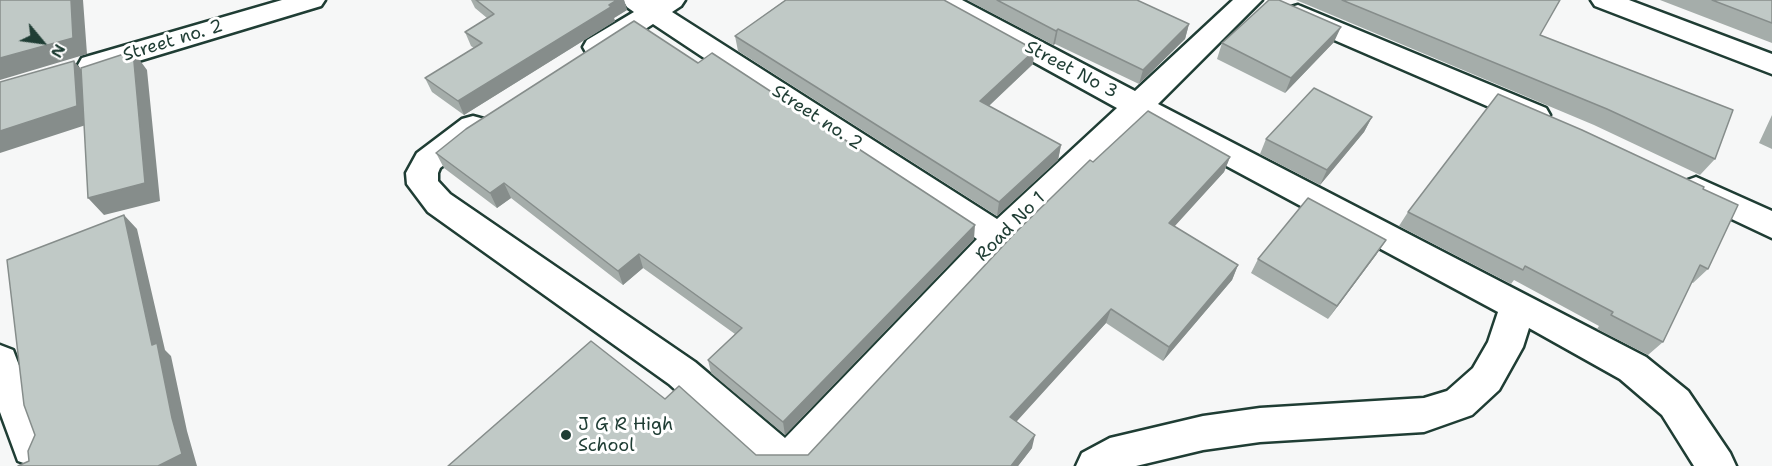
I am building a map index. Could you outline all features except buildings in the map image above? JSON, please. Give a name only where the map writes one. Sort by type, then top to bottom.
[{"type":"street","name":"Street no. 2","points":[[67,73],[312,0]]},
{"type":"street","name":"Street No 3","points":[[941,0],[1633,368],[1675,404],[1716,466]]},
{"type":"street","name":"Road No 1","points":[[785,465],[999,237],[1249,0]]},
{"type":"street","points":[[1266,0],[1560,126]]},
{"type":"street","points":[[1604,0],[1772,64]]},
{"type":"street","name":"Street no. 2","points":[[653,4],[999,237]]},
{"type":"street","points":[[577,60],[653,4]]},
{"type":"street","points":[[490,116],[461,134],[428,161],[422,173],[423,184],[439,203],[682,373],[785,465]]},
{"type":"street","points":[[1677,180],[1772,225]]},
{"type":"street","points":[[1096,466],[1124,451],[1203,433],[1270,424],[1424,415],[1460,404],[1486,379],[1505,347],[1518,305]]},
{"type":"street","points":[[0,361],[9,414],[32,448]]},
{"type":"place","name":"J G R High School","points":[[566,435]]}]
